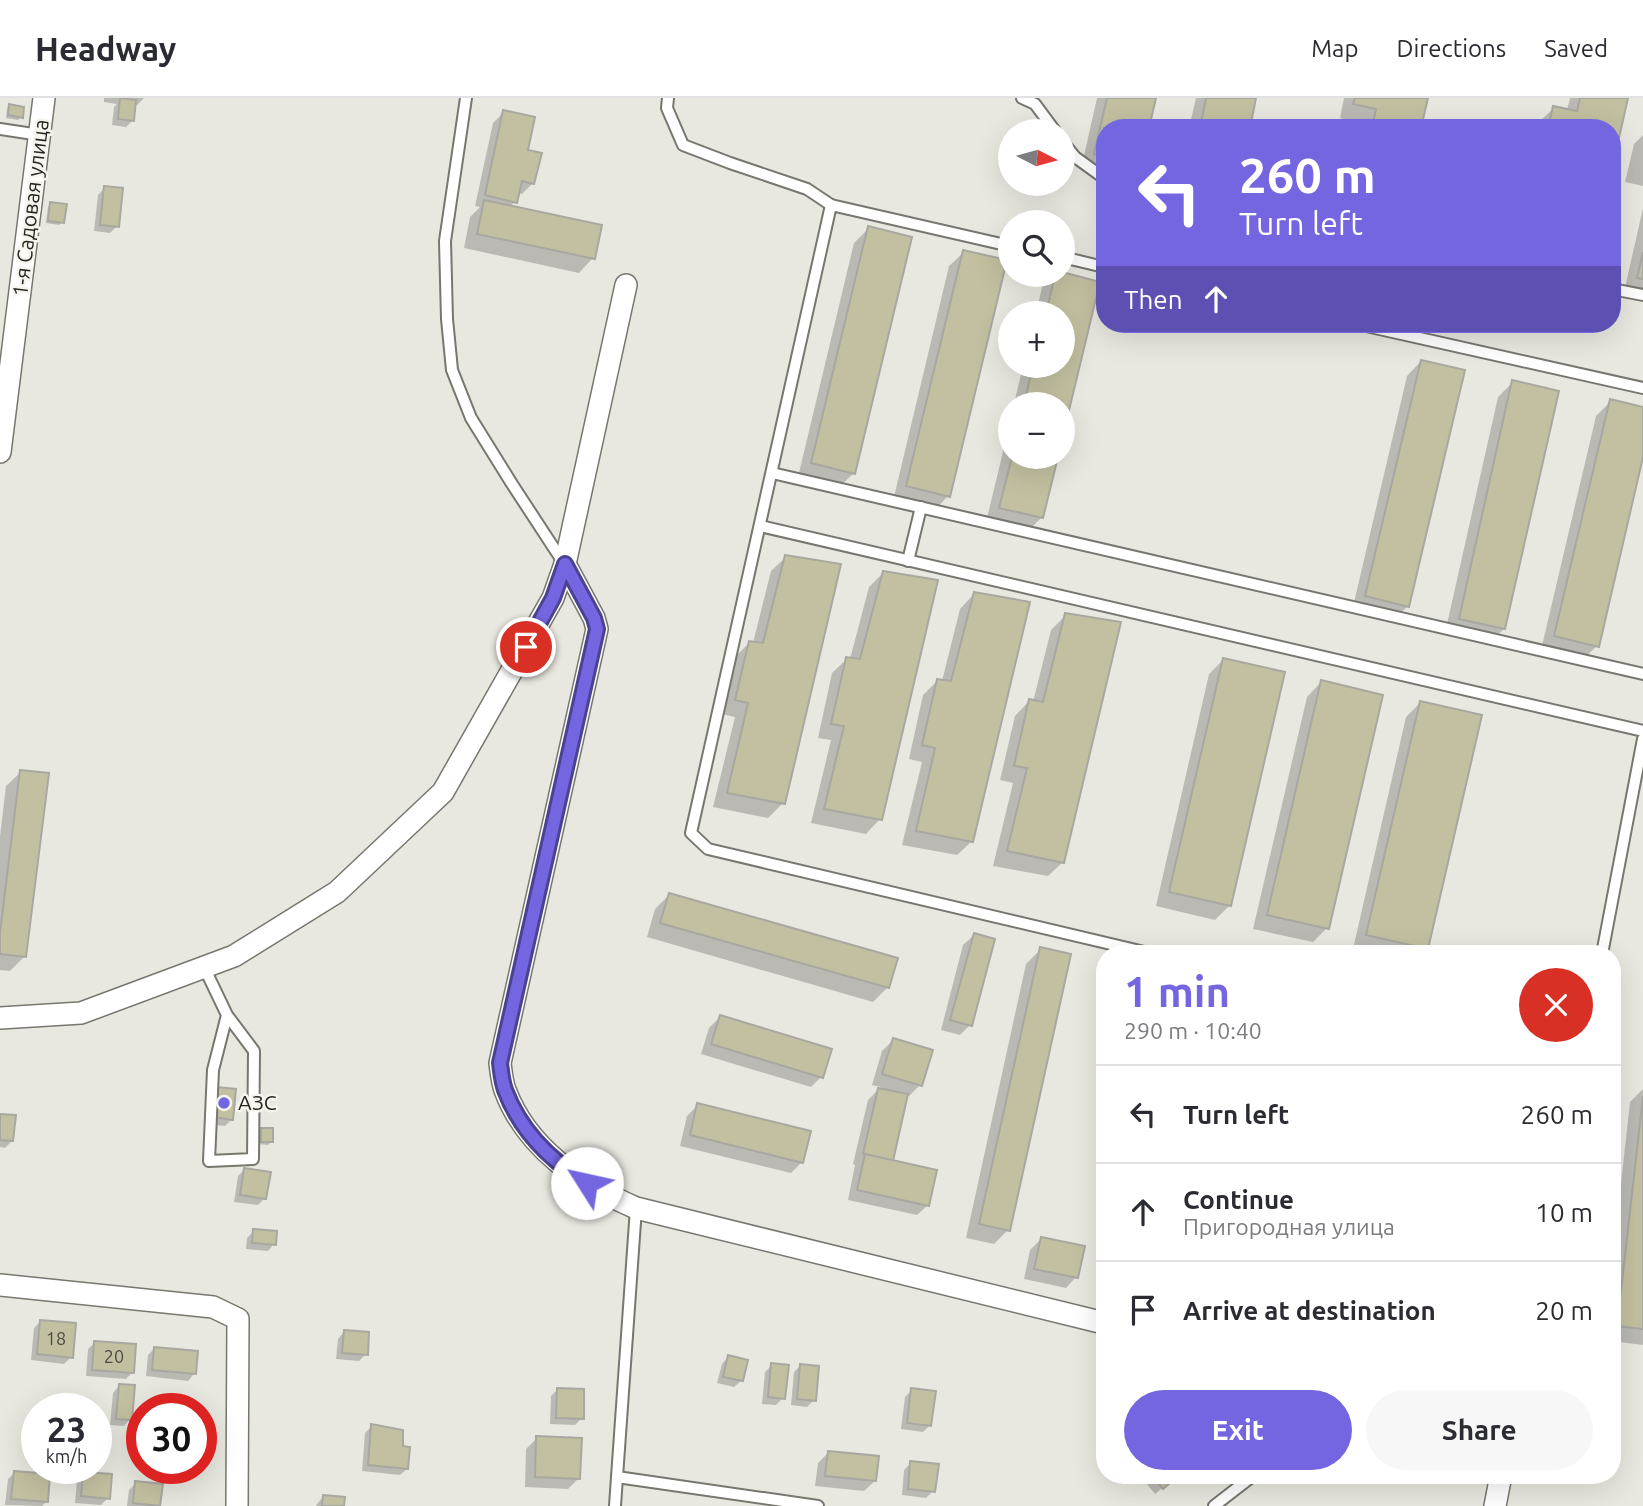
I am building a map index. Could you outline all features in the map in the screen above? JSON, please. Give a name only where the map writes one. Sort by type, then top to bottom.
[{"type":"street","name":"1-я Садовая улица","points":[[0,452],[44,98]]},
{"type":"street","points":[[0,1018],[81,1013],[234,956],[337,892],[443,792],[553,598],[565,564],[626,285]]},
{"type":"street","points":[[565,564],[594,618],[597,629],[500,1063],[504,1088],[527,1131],[565,1169],[636,1208],[1096,1321]]},
{"type":"street","points":[[0,1285],[213,1307],[238,1319],[237,1506]]},
{"type":"street","points":[[1495,1506],[1499,1484]]},
{"type":"lane","points":[[466,98],[444,241],[452,370],[471,418],[565,564]]},
{"type":"lane","points":[[668,98],[667,108],[682,145],[807,189],[831,205],[998,243]]},
{"type":"lane","points":[[1022,98],[1035,104],[1046,119]]},
{"type":"lane","points":[[0,129],[40,135]]},
{"type":"lane","points":[[1075,158],[1096,172]]},
{"type":"lane","points":[[831,205],[691,833],[708,849],[1115,945]]},
{"type":"lane","points":[[1075,260],[1096,265]]},
{"type":"lane","points":[[1621,291],[1643,295]]},
{"type":"lane","points":[[1397,333],[1643,388]]},
{"type":"lane","points":[[772,473],[1643,674]]},
{"type":"lane","points":[[908,561],[921,507]]},
{"type":"lane","points":[[760,526],[1643,731]]},
{"type":"lane","points":[[1604,945],[1643,739]]},
{"type":"lane","points":[[204,967],[227,1015],[254,1051],[253,1159],[209,1161],[213,1070],[227,1015]]},
{"type":"lane","points":[[615,1506],[636,1208]]},
{"type":"lane","points":[[617,1477],[818,1506]]},
{"type":"lane","points":[[1213,1506],[1242,1484]]},
{"type":"building","points":[[120,98],[136,100],[134,121],[118,119]]},
{"type":"building","points":[[1107,98],[1156,98],[1151,119],[1102,119]]},
{"type":"building","points":[[1206,98],[1256,98],[1252,119],[1202,119]]},
{"type":"building","points":[[1355,98],[1428,98],[1423,119],[1374,119],[1376,109],[1353,104]]},
{"type":"building","points":[[1580,98],[1628,98],[1621,129],[1621,119],[1550,119],[1553,106],[1577,111]]},
{"type":"building","points":[[9,104],[24,107],[23,118],[8,115]]},
{"type":"building","points":[[503,110],[535,117],[528,150],[542,153],[534,184],[522,181],[517,203],[485,195]]},
{"type":"building","points":[[104,186],[123,188],[119,227],[100,225]]},
{"type":"building","points":[[484,200],[602,225],[595,259],[477,234]]},
{"type":"building","points":[[50,202],[67,204],[64,223],[48,221]]},
{"type":"building","points":[[868,226],[912,237],[855,474],[811,463]]},
{"type":"building","points":[[963,250],[998,258],[998,287],[1001,287],[950,497],[906,486]]},
{"type":"building","points":[[1643,252],[1643,279],[1637,278]]},
{"type":"building","points":[[1075,275],[1096,281],[1096,299],[1073,392],[1027,392],[1030,378],[1075,378],[1075,301],[1049,301],[1052,287],[1075,287]]},
{"type":"building","points":[[1421,360],[1465,370],[1409,607],[1365,596]]},
{"type":"building","points":[[1512,380],[1559,391],[1505,629],[1459,619]]},
{"type":"building","points":[[1610,399],[1643,407],[1643,457],[1599,647],[1554,636]]},
{"type":"building","points":[[1009,469],[1055,469],[1043,518],[999,508]]},
{"type":"building","points":[[785,555],[841,564],[785,804],[727,793],[748,703],[735,700],[749,641],[763,643]]},
{"type":"building","points":[[883,571],[938,580],[882,820],[824,809],[844,726],[831,724],[846,657],[860,659]]},
{"type":"building","points":[[974,592],[1030,602],[973,842],[916,831],[935,748],[922,745],[937,679],[951,681]]},
{"type":"building","points":[[1065,613],[1121,622],[1064,863],[1007,851],[1027,768],[1014,766],[1029,699],[1043,702]]},
{"type":"building","points":[[1223,658],[1285,672],[1231,906],[1169,892]]},
{"type":"building","points":[[1321,680],[1383,695],[1329,929],[1267,915]]},
{"type":"building","points":[[1420,701],[1482,715],[1429,945],[1410,945],[1366,935]]},
{"type":"building","points":[[20,770],[49,773],[26,957],[0,954],[0,933]]},
{"type":"building","points":[[669,893],[898,958],[889,988],[660,923]]},
{"type":"building","points":[[974,933],[995,939],[972,1026],[950,1020]]},
{"type":"building","points":[[1040,947],[1071,954],[1010,1231],[979,1224]]},
{"type":"building","points":[[720,1015],[832,1049],[823,1078],[711,1044]]},
{"type":"building","points":[[893,1038],[933,1050],[922,1086],[882,1074]]},
{"type":"building","name":"АЗС","points":[[216,1087],[236,1089],[233,1120],[213,1117]]},
{"type":"building","points":[[878,1088],[908,1094],[893,1161],[863,1154]]},
{"type":"building","points":[[1643,1096],[1643,1329],[1621,1326],[1621,1291]]},
{"type":"building","points":[[697,1103],[811,1131],[803,1163],[690,1135]]},
{"type":"building","points":[[0,1114],[16,1115],[13,1141],[0,1140]]},
{"type":"building","points":[[261,1128],[273,1128],[273,1142],[261,1142]]},
{"type":"building","points":[[865,1154],[937,1170],[929,1206],[857,1190]]},
{"type":"building","points":[[244,1168],[271,1172],[266,1199],[240,1195]]},
{"type":"building","points":[[253,1229],[277,1231],[276,1245],[252,1243]]},
{"type":"building","points":[[1041,1237],[1085,1246],[1078,1278],[1034,1269]]},
{"type":"building","points":[[40,1320],[76,1323],[73,1358],[37,1354]]},
{"type":"building","points":[[344,1330],[369,1332],[368,1355],[342,1353]]},
{"type":"building","points":[[94,1341],[136,1344],[134,1373],[92,1370]]},
{"type":"building","points":[[154,1347],[198,1351],[196,1374],[152,1370]]},
{"type":"building","points":[[728,1355],[748,1360],[743,1381],[723,1377]]},
{"type":"building","points":[[771,1363],[789,1365],[785,1399],[768,1397]]},
{"type":"building","points":[[800,1364],[819,1366],[816,1401],[797,1399]]},
{"type":"building","points":[[119,1384],[135,1385],[134,1393],[126,1393],[126,1420],[116,1419]]},
{"type":"building","points":[[557,1388],[584,1389],[584,1419],[556,1418]]},
{"type":"building","points":[[911,1388],[936,1391],[931,1426],[907,1423]]},
{"type":"building","points":[[371,1424],[403,1430],[403,1446],[410,1447],[408,1469],[368,1465]]},
{"type":"building","points":[[536,1436],[582,1438],[580,1479],[535,1477]]},
{"type":"building","points":[[828,1451],[879,1456],[876,1481],[825,1476]]},
{"type":"building","points":[[910,1461],[939,1464],[935,1492],[908,1489]]},
{"type":"building","points":[[14,1471],[21,1472],[21,1484],[49,1484],[48,1502],[11,1499]]},
{"type":"building","points":[[82,1484],[111,1484],[110,1499],[81,1496]]},
{"type":"building","points":[[135,1484],[163,1484],[160,1506],[133,1503]]},
{"type":"building","points":[[323,1495],[345,1497],[344,1506],[322,1506]]},
{"type":"place","name":"АЗС","points":[[224,1103]]},
{"type":"route","points":[[526,647],[553,598],[565,564],[594,618],[597,629],[500,1063],[504,1088],[527,1131],[565,1169],[587,1183]]}]
